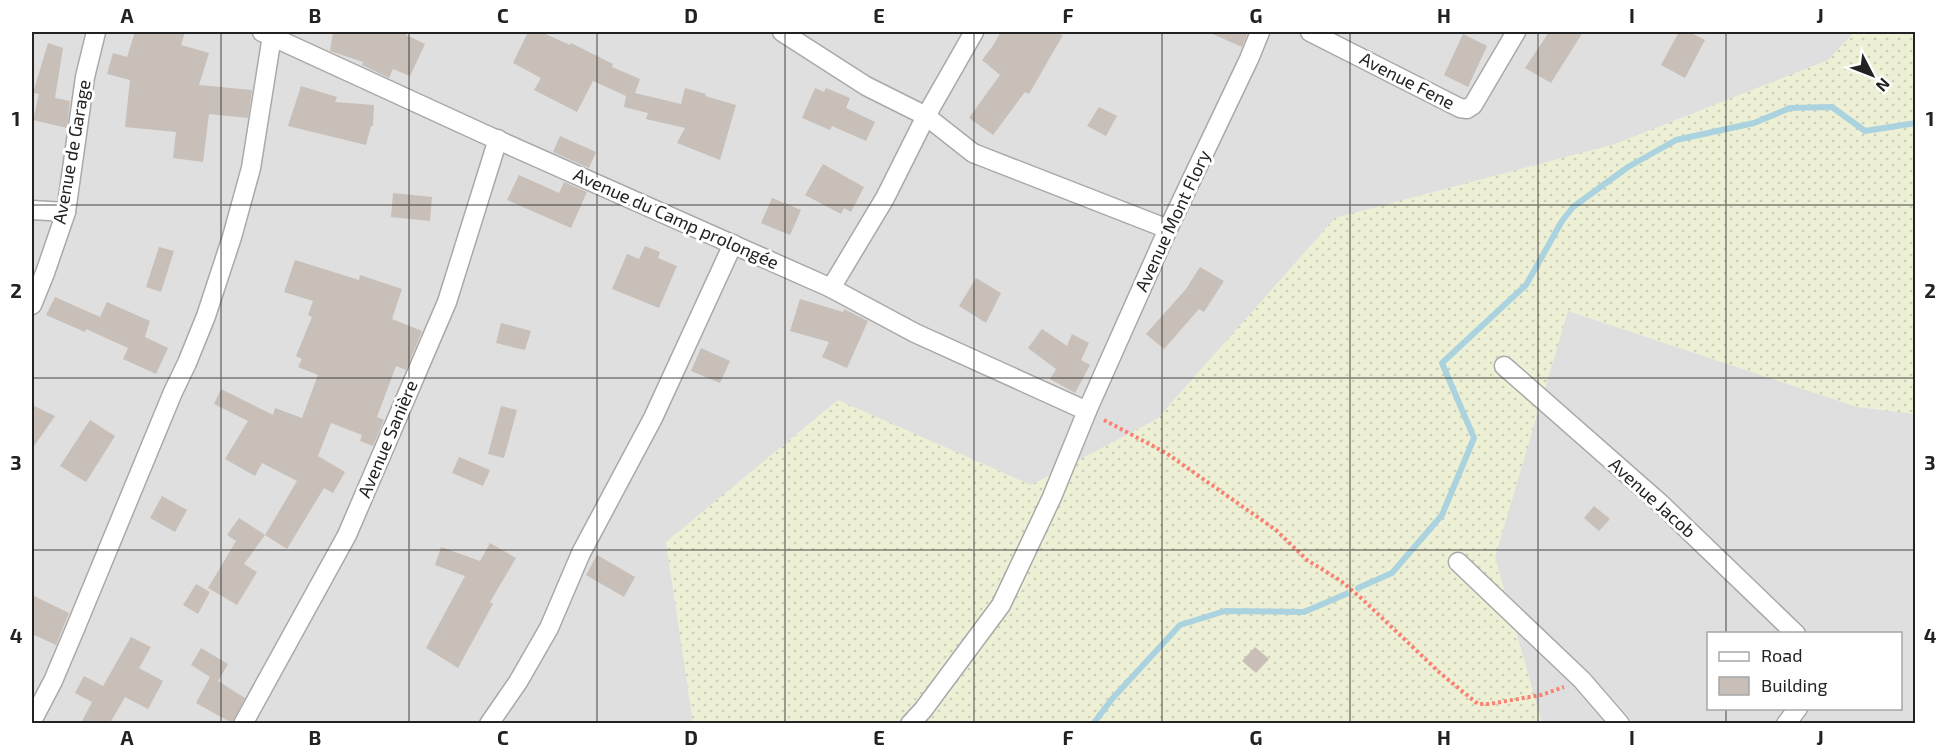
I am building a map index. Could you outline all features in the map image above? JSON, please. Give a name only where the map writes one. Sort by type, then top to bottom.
[{"type":"street","name":"Avenue de Garage","points":[[32,305],[66,212],[85,77],[96,32]]},
{"type":"street","points":[[783,32],[866,86],[926,116],[964,147],[983,158],[1168,229]]},
{"type":"street","points":[[831,288],[885,198],[926,116],[974,32]]},
{"type":"street","name":"Avenue Mont Flory","points":[[910,723],[923,710],[1001,605],[1052,497],[1087,411],[1168,229],[1260,32]]},
{"type":"street","name":"Avenue Fene","points":[[1310,32],[1460,108],[1467,109],[1473,105],[1516,32]]},
{"type":"street","points":[[32,721],[53,681],[206,316],[232,237],[251,168],[267,34]]},
{"type":"street","name":"Avenue du Camp prolongée","points":[[267,34],[831,288],[915,333],[1087,411]]},
{"type":"street","name":"Avenue Sanière","points":[[243,723],[351,524],[447,302],[498,139]]},
{"type":"street","points":[[32,210],[66,212]]},
{"type":"street","points":[[489,723],[518,682],[549,628],[581,553],[653,418],[733,244]]},
{"type":"street","name":"Avenue Jacob","points":[[1504,366],[1660,504],[1795,632]]},
{"type":"street","points":[[1458,562],[1582,680],[1620,723]]},
{"type":"street","points":[[1786,723],[1796,710]]},
{"type":"path","points":[[1087,411],[1166,453],[1276,530],[1307,560],[1341,581],[1361,598],[1440,673],[1478,704],[1541,695],[1582,680]]},
{"type":"shaded area","points":[[32,32],[1915,32],[1915,723],[32,723]]},
{"type":"green space","points":[[1854,32],[1915,32],[1915,414],[1857,407],[1568,311],[1495,557],[1542,723],[693,723],[666,542],[838,400],[1031,485],[1157,419],[1335,218],[1615,144],[1828,60]]},
{"type":"building","points":[[135,32],[185,32],[181,45],[209,53],[199,85],[252,90],[248,118],[209,114],[203,162],[173,158],[176,132],[125,127],[130,80],[107,74],[113,53],[127,57]]},
{"type":"building","points":[[333,32],[406,32],[406,35],[425,44],[410,76],[393,69],[389,78],[362,65],[363,62],[330,51]]},
{"type":"building","points":[[528,32],[541,32],[570,45],[571,43],[613,64],[612,67],[640,79],[635,93],[681,104],[685,88],[736,105],[720,160],[677,143],[685,128],[646,119],[648,113],[624,107],[626,96],[593,81],[577,112],[534,90],[541,78],[513,63]]},
{"type":"building","points":[[1001,32],[1049,32],[1063,35],[1029,94],[1025,92],[993,135],[969,118],[1000,75],[982,60]]},
{"type":"building","points":[[1208,32],[1248,32],[1242,47]]},
{"type":"building","points":[[1549,32],[1583,32],[1551,83],[1525,68]]},
{"type":"building","points":[[1679,32],[1689,32],[1705,40],[1685,78],[1661,65]]},
{"type":"building","points":[[1463,34],[1487,46],[1468,87],[1444,75]]},
{"type":"building","points":[[48,43],[63,48],[55,98],[70,101],[67,128],[33,120],[39,94],[33,93]]},
{"type":"building","points":[[301,86],[337,97],[335,102],[374,105],[373,126],[371,126],[366,145],[288,126]]},
{"type":"building","points":[[815,88],[824,92],[826,88],[850,98],[846,108],[875,122],[866,141],[832,126],[830,130],[802,118]]},
{"type":"building","points":[[1099,107],[1117,116],[1106,136],[1087,126]]},
{"type":"building","points":[[560,136],[596,152],[589,168],[553,152]]},
{"type":"building","points":[[823,164],[864,187],[851,212],[844,208],[841,214],[805,195]]},
{"type":"building","points":[[519,175],[559,193],[564,182],[587,192],[571,228],[507,200]]},
{"type":"building","points":[[393,193],[432,197],[430,221],[391,217]]},
{"type":"building","points":[[772,198],[801,210],[790,235],[761,223]]},
{"type":"building","points":[[645,246],[660,252],[658,258],[677,266],[659,308],[612,289],[627,254],[639,259]]},
{"type":"building","points":[[159,247],[174,251],[161,292],[146,287]]},
{"type":"building","points":[[295,260],[359,280],[360,275],[402,289],[392,319],[422,331],[406,370],[396,366],[377,417],[384,420],[373,446],[360,441],[362,435],[331,423],[318,456],[345,472],[333,493],[324,488],[287,549],[265,535],[297,481],[262,463],[255,476],[225,459],[248,421],[214,404],[221,389],[273,415],[275,408],[302,418],[318,375],[298,367],[302,359],[296,356],[312,317],[308,315],[313,301],[284,292]]},
{"type":"building","points":[[1200,267],[1224,281],[1204,312],[1199,309],[1164,349],[1146,334],[1186,289]]},
{"type":"building","points":[[976,278],[1001,293],[986,323],[959,306]]},
{"type":"building","points":[[55,297],[100,317],[107,302],[150,321],[145,337],[168,348],[156,374],[123,359],[128,348],[86,329],[85,332],[46,315]]},
{"type":"building","points":[[800,299],[843,312],[844,309],[868,321],[847,368],[822,357],[829,342],[790,331]]},
{"type":"building","points":[[501,323],[531,331],[525,350],[496,343]]},
{"type":"building","points":[[1042,329],[1067,346],[1072,334],[1089,343],[1081,360],[1090,365],[1075,393],[1050,379],[1056,369],[1028,348]]},
{"type":"building","points":[[701,348],[730,361],[720,383],[691,371]]},
{"type":"building","points":[[32,405],[55,416],[32,449]]},
{"type":"building","points":[[501,406],[517,410],[504,458],[488,454]]},
{"type":"building","points":[[90,420],[115,436],[86,482],[60,466]]},
{"type":"building","points":[[459,457],[490,470],[483,486],[452,473]]},
{"type":"building","points":[[162,496],[187,510],[175,532],[150,518]]},
{"type":"building","points":[[1594,506],[1610,519],[1599,531],[1584,518]]},
{"type":"building","points":[[239,518],[265,535],[244,564],[257,572],[237,605],[208,588],[236,541],[227,535]]},
{"type":"building","points":[[490,543],[516,558],[490,602],[493,604],[458,668],[426,648],[465,576],[435,565],[441,547],[480,561]]},
{"type":"building","points":[[597,555],[635,577],[624,597],[586,575]]},
{"type":"building","points":[[196,584],[210,592],[198,614],[183,605]]},
{"type":"building","points":[[32,595],[69,613],[56,645],[32,634]]},
{"type":"building","points":[[131,637],[151,647],[139,668],[163,681],[148,709],[125,697],[110,723],[81,723],[92,702],[75,693],[84,676],[103,686]]},
{"type":"building","points":[[1255,647],[1269,659],[1256,673],[1242,661]]},
{"type":"building","points":[[201,648],[228,664],[218,681],[245,698],[232,723],[196,703],[210,677],[191,665]]},
{"type":"waterway","points":[[1358,588],[1392,573],[1442,515],[1474,438],[1442,363],[1526,285],[1562,221],[1573,207],[1628,167],[1676,140],[1754,123],[1790,108],[1832,107],[1865,131],[1916,123]]},
{"type":"waterway","points":[[1093,724],[1112,699],[1180,625],[1225,611],[1304,612],[1346,594]]}]
